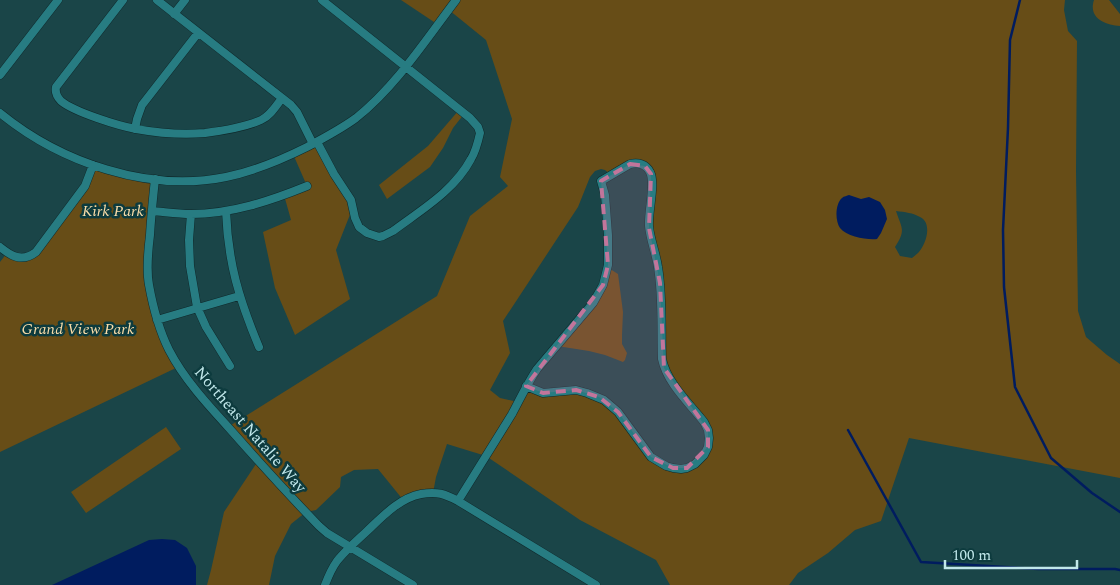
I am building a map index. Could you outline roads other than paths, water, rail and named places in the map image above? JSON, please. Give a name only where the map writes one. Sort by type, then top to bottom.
[{"type":"street","points":[[0,75],[58,0]]},
{"type":"street","points":[[123,0],[56,87],[57,94],[62,102],[81,112],[135,129],[180,134],[205,133],[259,121],[282,98]]},
{"type":"street","points":[[156,0],[291,105],[351,200],[359,228],[374,236],[383,236],[393,231],[450,188],[472,159],[480,133],[478,126],[322,0]]},
{"type":"street","points":[[174,14],[185,0]]},
{"type":"street","points":[[0,113],[25,132],[47,145],[70,156],[121,174],[179,181],[225,177],[263,167],[280,160],[315,143],[355,118],[386,90],[456,0]]},
{"type":"street","points":[[135,129],[142,105],[198,33]]},
{"type":"street","points":[[458,501],[526,386],[593,303],[603,285],[608,264],[608,235],[605,195],[601,181],[625,166],[635,163],[645,166],[651,174],[652,191],[649,228],[660,283],[662,360],[667,375],[704,422],[708,430],[708,447],[695,464],[687,468],[681,469],[666,466],[651,458],[618,412],[599,397],[576,390],[542,393],[526,386]]},
{"type":"street","points":[[0,247],[17,258],[32,256],[80,193],[89,179],[93,165]]},
{"type":"street","name":"Northeast Natalie Way","points":[[155,179],[148,266],[149,285],[162,336],[178,367],[258,461],[319,526],[413,585]]},
{"type":"street","points":[[152,211],[191,214],[226,211],[260,203],[307,186]]},
{"type":"street","points":[[226,211],[229,252],[239,296],[259,347]]},
{"type":"street","points":[[191,214],[190,266],[197,307],[206,327],[230,366]]},
{"type":"street","points":[[158,320],[239,296]]},
{"type":"street","points":[[326,585],[337,561],[351,546],[399,504],[420,494],[433,492],[444,494],[458,501],[596,585]]},
{"type":"waterway","points":[[1020,0],[1010,40],[1003,230],[1004,287],[1015,387],[1051,458],[1092,493],[1120,512]]},
{"type":"waterway","points":[[848,430],[921,562],[1038,569],[1120,570]]},
{"type":"park label","name":"Kirk Park","points":[[113,210]]},
{"type":"park label","name":"Grand View Park","points":[[78,328]]}]
